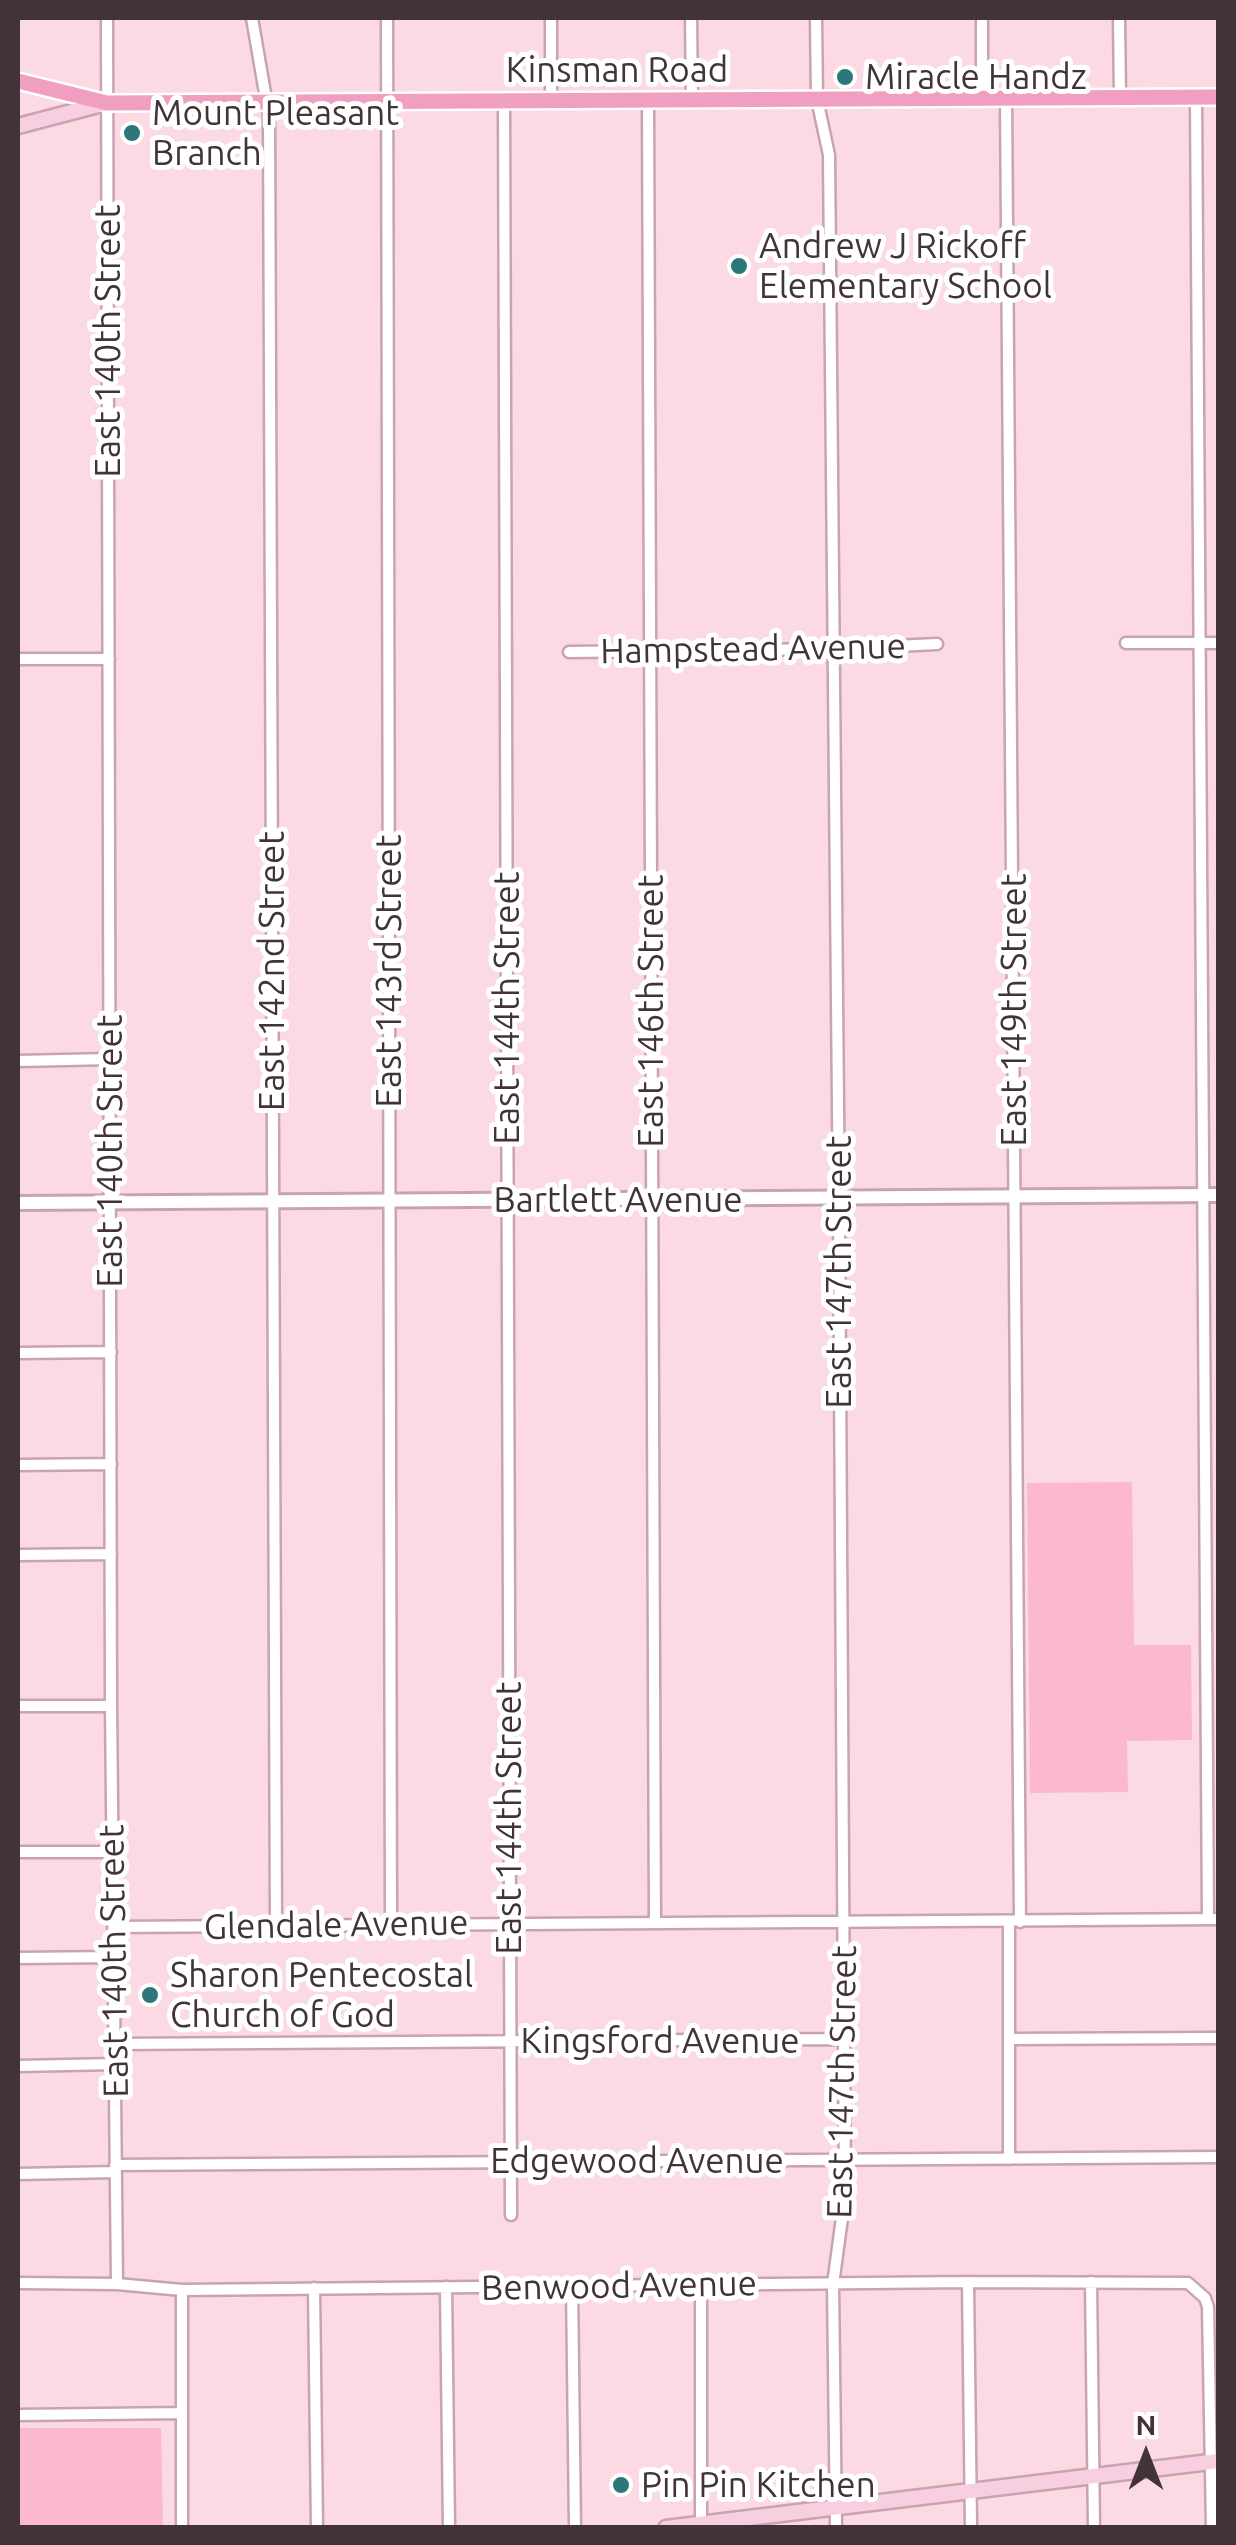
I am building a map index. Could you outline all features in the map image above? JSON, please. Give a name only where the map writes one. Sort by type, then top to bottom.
[{"type":"main road","name":"Kinsman Road","points":[[18,80],[107,102],[1218,96]]},
{"type":"main road","points":[[18,126],[107,102]]},
{"type":"main road","points":[[666,2528],[1215,2462]]},
{"type":"street","name":"East 140th Street","points":[[107,18],[110,1706],[117,2284]]},
{"type":"street","name":"East 142nd Street","points":[[252,18],[267,102],[276,1926]]},
{"type":"street","name":"East 143rd Street","points":[[386,18],[392,1925]]},
{"type":"street","points":[[551,100],[552,18]]},
{"type":"street","points":[[691,18],[692,100]]},
{"type":"street","name":"East 147th Street","points":[[816,18],[816,99],[829,154],[844,1922],[845,2196],[833,2284],[836,2528]]},
{"type":"street","points":[[982,18],[982,98]]},
{"type":"street","points":[[1120,18],[1120,97]]},
{"type":"street","points":[[1196,97],[1212,1196],[1213,1919]]},
{"type":"street","name":"East 149th Street","points":[[1006,98],[1014,1197],[1014,1922],[1008,2039],[1009,2159]]},
{"type":"street","name":"East 144th Street","points":[[504,100],[511,2215]]},
{"type":"street","name":"East 146th Street","points":[[648,100],[655,1923]]},
{"type":"street","points":[[1126,643],[1218,643]]},
{"type":"street","name":"Hampstead Avenue","points":[[569,652],[937,644]]},
{"type":"street","points":[[18,659],[109,659]]},
{"type":"street","points":[[18,1061],[110,1059]]},
{"type":"street","name":"Bartlett Avenue","points":[[18,1203],[1212,1196]]},
{"type":"street","points":[[18,1353],[110,1352]]},
{"type":"street","points":[[18,1465],[111,1464]]},
{"type":"street","points":[[18,1555],[110,1554]]},
{"type":"street","points":[[18,1706],[110,1706]]},
{"type":"street","points":[[18,1852],[114,1852]]},
{"type":"street","name":"Glendale Avenue","points":[[114,1927],[1213,1919]]},
{"type":"street","points":[[18,1958],[114,1956]]},
{"type":"street","points":[[1008,2039],[1218,2038]]},
{"type":"street","name":"Kingsford Avenue","points":[[116,2044],[844,2039]]},
{"type":"street","points":[[18,2066],[116,2064]]},
{"type":"street","name":"Edgewood Avenue","points":[[18,2174],[116,2168],[510,2162],[1218,2157]]},
{"type":"street","points":[[968,2282],[971,2528]]},
{"type":"street","points":[[1091,2282],[1094,2528]]},
{"type":"street","name":"Benwood Avenue","points":[[18,2283],[117,2284],[182,2290],[572,2284],[1188,2283],[1205,2298],[1208,2307],[1215,2462]]},
{"type":"street","points":[[572,2284],[575,2528]]},
{"type":"street","points":[[701,2284],[701,2526]]},
{"type":"street","points":[[446,2287],[448,2528]]},
{"type":"street","points":[[314,2288],[316,2528]]},
{"type":"street","points":[[182,2290],[182,2528]]},
{"type":"street","points":[[18,2414],[182,2413]]},
{"type":"street","points":[[1212,2528],[1215,2462]]},
{"type":"shaded area","points":[[1132,1482],[1134,1645],[1191,1645],[1192,1740],[1127,1741],[1128,1792],[1030,1793],[1027,1483]]},
{"type":"shaded area","points":[[18,2428],[161,2428],[163,2527],[18,2527]]},
{"type":"place","name":"Miracle Handz","points":[[845,77]]},
{"type":"place","name":"Mount Pleasant Branch","points":[[132,133]]},
{"type":"place","name":"Andrew J Rickoff Elementary School","points":[[739,266]]},
{"type":"place","name":"Sharon Pentecostal Church of God","points":[[150,1995]]},
{"type":"place","name":"Pin Pin Kitchen","points":[[621,2485]]}]
